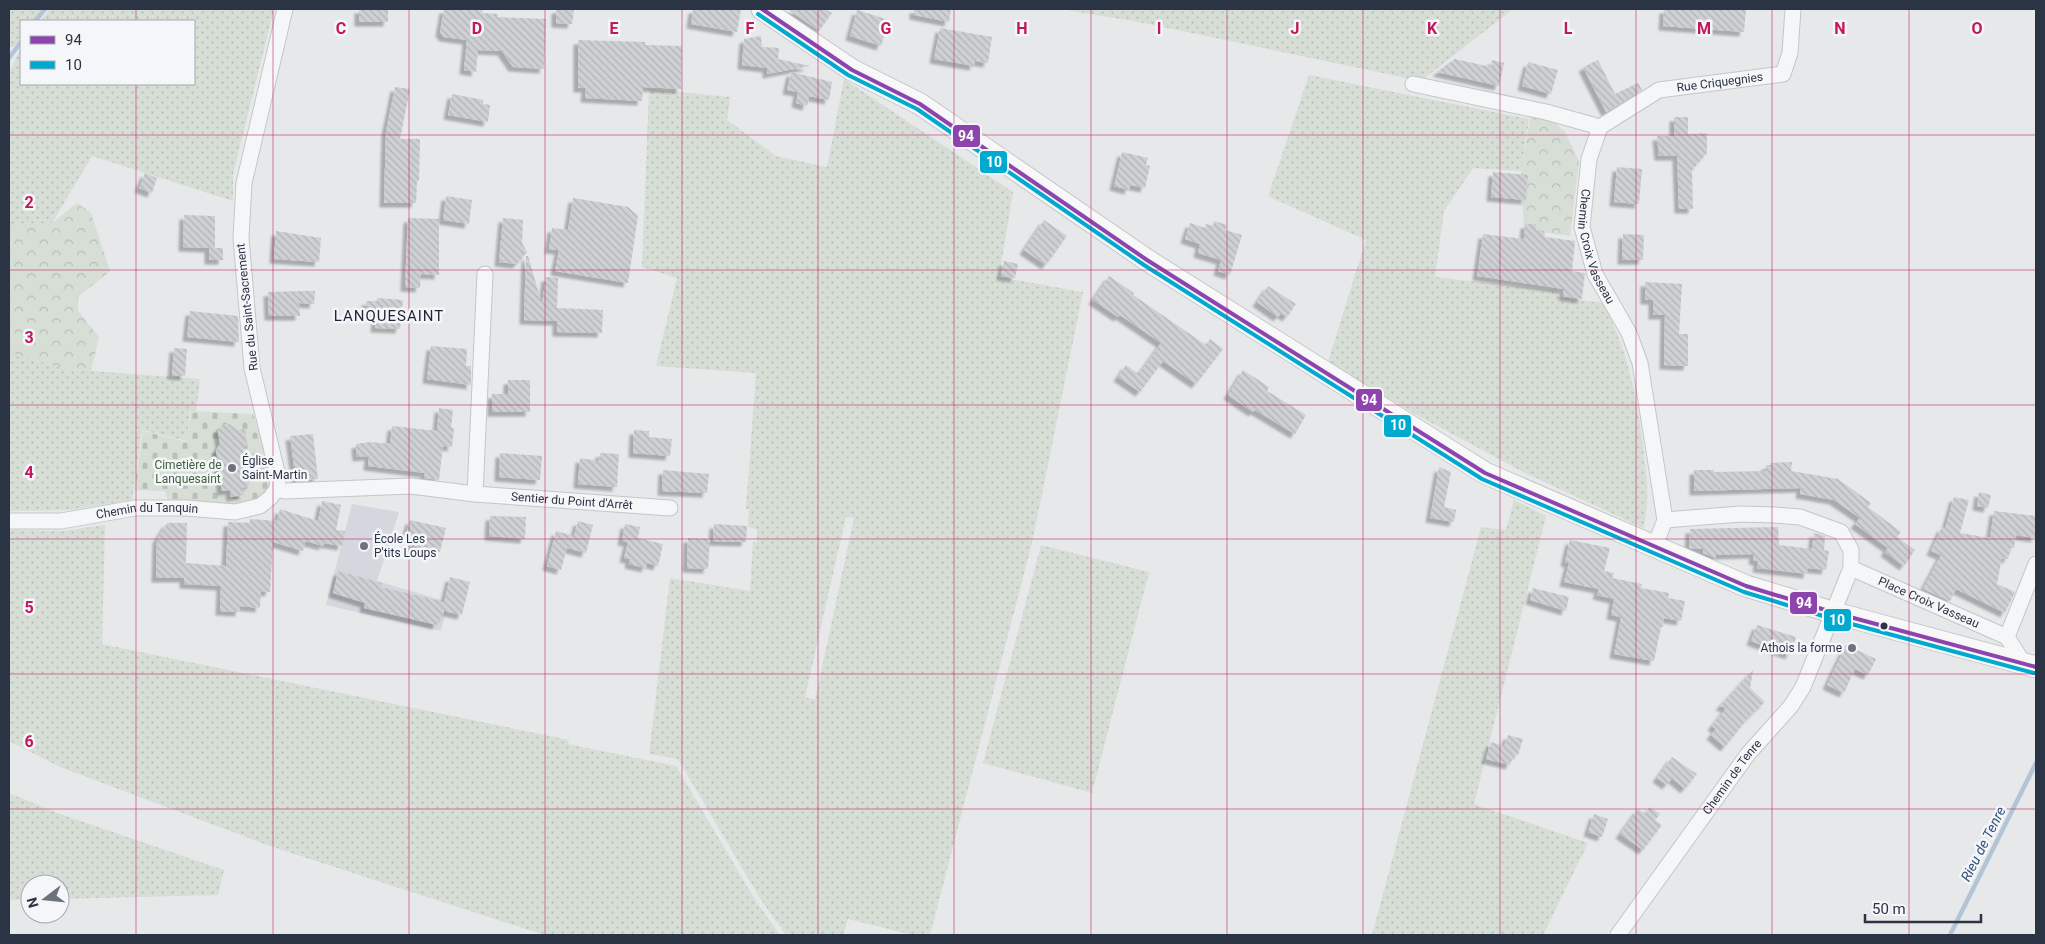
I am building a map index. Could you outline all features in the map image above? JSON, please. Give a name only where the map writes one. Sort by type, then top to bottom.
[{"type":"main road","points":[[762,9],[852,70],[920,104],[1147,260],[1485,473],[1654,548],[1746,586],[1835,613],[2030,665]]},
{"type":"street","name":"Rue du Saint-Sacrement","points":[[277,489],[278,476],[252,368],[241,238],[244,183],[286,9]]},
{"type":"street","name":"Rue Criquegnies","points":[[1600,127],[1659,90],[1783,74],[1790,52],[1793,9]]},
{"type":"street","points":[[1413,84],[1546,112],[1600,127]]},
{"type":"street","name":"Chemin Croix Vasseau","points":[[1600,127],[1589,159],[1582,227],[1594,274],[1629,333],[1640,363],[1665,520]]},
{"type":"street","points":[[277,489],[285,491],[411,486],[475,494],[485,274]]},
{"type":"street","name":"Chemin du Tanquin","points":[[9,521],[61,520],[135,508],[186,508],[235,512],[260,506],[277,489]]},
{"type":"street","name":"Sentier du Point d'Arrêt","points":[[475,494],[670,508]]},
{"type":"street","points":[[1654,548],[1665,520],[1740,514],[1800,517],[1842,532],[1851,550],[1851,568],[1835,613]]},
{"type":"street","points":[[2030,665],[2007,638],[2036,564]]},
{"type":"street","name":"Place Croix Vasseau","points":[[1851,568],[2007,638]]},
{"type":"street","name":"Chemin de Tenre","points":[[1618,935],[1748,754],[1791,706],[1803,687],[1835,613]]},
{"type":"shaded area","name":"École Les P'tits Loups","points":[[352,504],[399,512],[377,581],[448,602],[441,631],[326,605]]},
{"type":"green space","points":[[9,9],[42,9],[34,20],[20,20],[20,39],[14,47],[9,47]]},
{"type":"green space","points":[[50,9],[274,9],[233,174],[233,201],[92,156],[52,223],[9,224],[9,73],[20,49],[20,85],[195,85],[195,20],[41,20]]},
{"type":"green space","points":[[1060,9],[1513,9],[1421,81],[1139,22]]},
{"type":"green space","points":[[1309,75],[1529,119],[1521,171],[1473,168],[1444,211],[1435,277],[1558,291],[1558,297],[1603,303],[1620,340],[1639,416],[1647,492],[1647,510],[1643,528],[1525,473],[1417,415],[1328,362],[1366,240],[1268,196]]},
{"type":"green space","points":[[844,79],[1013,192],[999,277],[1083,292],[1032,543],[930,935],[913,935],[848,919],[843,935],[786,935],[761,900],[678,759],[649,754],[670,578],[750,591],[753,542],[757,542],[757,529],[748,527],[749,509],[746,509],[756,373],[656,366],[677,278],[642,267],[649,89],[730,97],[727,120],[776,156],[827,167]],"holes":[[[846,517],[854,518],[815,700],[805,697]]]},
{"type":"green space","points":[[1531,115],[1552,120],[1565,132],[1579,161],[1570,236],[1524,230],[1521,171]]},
{"type":"green space","points":[[77,203],[91,213],[110,271],[78,297],[78,311],[99,337],[91,371],[65,369],[9,352],[9,224],[52,223]]},
{"type":"green space","points":[[9,352],[65,369],[200,379],[196,411],[190,411],[187,441],[142,430],[132,500],[67,510],[9,511]]},
{"type":"green space","name":"Cimetière de Lanquesaint","points":[[191,411],[253,414],[269,469],[269,486],[264,495],[240,504],[207,505],[168,502],[165,491],[134,490],[143,431],[187,442]],"holes":[[[229,424],[235,431],[245,430],[247,445],[243,446],[249,486],[243,488],[244,495],[232,497],[230,490],[222,491],[216,450],[220,444],[218,430],[222,425]]]},
{"type":"green space","points":[[1514,500],[1546,516],[1474,804],[1588,843],[1543,935],[1372,935],[1481,527],[1506,530]]},
{"type":"green space","points":[[105,525],[102,644],[569,740],[568,744],[676,766],[757,903],[780,935],[544,935],[270,846],[60,767],[9,741],[9,530],[63,531]]},
{"type":"green space","points":[[1041,545],[1149,572],[1092,793],[983,763]]},
{"type":"green space","points":[[9,793],[60,814],[224,870],[218,895],[70,899],[70,874],[20,874],[20,899],[9,900]]},
{"type":"building","points":[[359,9],[388,9],[388,22],[359,22]]},
{"type":"building","points":[[444,9],[483,9],[482,13],[498,14],[497,17],[546,19],[544,69],[513,67],[502,51],[478,50],[476,72],[464,70],[467,40],[444,37],[440,32]]},
{"type":"building","points":[[556,9],[574,9],[572,24],[556,23]]},
{"type":"building","points":[[693,9],[741,9],[737,32],[691,24]]},
{"type":"building","points":[[788,9],[825,9],[832,13],[819,31]]},
{"type":"building","points":[[914,9],[951,9],[949,22],[914,15]]},
{"type":"building","points":[[1664,9],[1746,9],[1744,32],[1663,26]]},
{"type":"building","points":[[857,10],[889,20],[881,46],[850,36]]},
{"type":"building","points":[[940,28],[992,37],[988,63],[975,61],[974,66],[934,59]]},
{"type":"building","points":[[761,36],[762,47],[779,48],[778,59],[810,66],[767,74],[767,68],[742,65],[744,39]]},
{"type":"building","points":[[578,40],[645,42],[645,45],[682,46],[681,89],[643,87],[642,101],[585,98],[586,88],[578,88]]},
{"type":"building","points":[[1455,59],[1491,67],[1492,60],[1504,63],[1499,86],[1437,72]]},
{"type":"building","points":[[1598,60],[1615,94],[1638,83],[1642,90],[1606,112],[1583,67]]},
{"type":"building","points":[[1528,62],[1558,70],[1551,94],[1522,86]]},
{"type":"building","points":[[791,72],[832,82],[829,100],[809,96],[807,106],[796,103],[798,92],[787,90]]},
{"type":"building","points":[[395,87],[410,89],[400,139],[420,139],[419,181],[417,181],[416,203],[384,203],[386,131]]},
{"type":"building","points":[[452,94],[483,100],[483,104],[490,105],[488,122],[448,115]]},
{"type":"building","points":[[1674,117],[1688,117],[1688,134],[1707,133],[1707,153],[1692,170],[1693,209],[1679,209],[1677,156],[1659,156],[1657,136],[1674,136]]},
{"type":"building","points":[[1122,152],[1148,158],[1146,165],[1150,166],[1145,188],[1130,185],[1129,190],[1114,186]]},
{"type":"building","points":[[1617,167],[1642,169],[1639,204],[1614,202]]},
{"type":"building","points":[[1493,172],[1528,175],[1526,200],[1491,197]]},
{"type":"building","points":[[145,173],[157,178],[152,193],[139,188]]},
{"type":"building","points":[[446,196],[472,200],[469,224],[443,220]]},
{"type":"building","points":[[573,198],[628,207],[638,216],[628,283],[555,271],[559,250],[549,249],[552,228],[568,230]]},
{"type":"building","points":[[184,215],[215,216],[215,248],[223,248],[223,260],[209,260],[209,248],[183,247]]},
{"type":"building","points":[[408,218],[439,219],[439,275],[421,274],[420,288],[405,287]]},
{"type":"building","points":[[503,218],[523,220],[522,243],[527,252],[517,264],[499,262]]},
{"type":"building","points":[[1044,220],[1067,236],[1046,265],[1024,250]]},
{"type":"building","points":[[1214,221],[1227,225],[1225,230],[1242,235],[1230,275],[1218,271],[1221,260],[1198,253],[1200,244],[1185,239],[1190,223],[1205,228],[1206,224],[1213,226]]},
{"type":"building","points":[[1525,224],[1536,224],[1536,230],[1544,231],[1545,237],[1575,241],[1572,271],[1585,273],[1582,299],[1563,296],[1564,289],[1477,276],[1483,234],[1524,239]]},
{"type":"building","points":[[276,231],[321,238],[319,262],[274,259]]},
{"type":"building","points":[[1623,234],[1644,235],[1643,260],[1622,260]]},
{"type":"building","points":[[526,256],[528,256],[542,304],[546,277],[558,278],[557,308],[603,310],[602,333],[557,332],[557,321],[524,320]]},
{"type":"building","points":[[1004,261],[1018,264],[1015,278],[1001,276]]},
{"type":"building","points":[[1109,276],[1134,293],[1133,295],[1206,345],[1210,339],[1223,349],[1196,384],[1163,361],[1140,392],[1118,377],[1126,365],[1137,373],[1140,369],[1142,370],[1161,343],[1120,315],[1118,317],[1093,300]]},
{"type":"building","points":[[1645,282],[1682,284],[1679,334],[1688,334],[1688,366],[1664,365],[1665,315],[1653,315],[1653,300],[1645,300]]},
{"type":"building","points":[[1268,286],[1296,304],[1287,317],[1281,313],[1278,317],[1257,302]]},
{"type":"building","points":[[315,291],[314,304],[299,303],[300,316],[269,316],[268,292]]},
{"type":"building","points":[[377,298],[403,300],[400,329],[375,328],[376,316],[366,316],[366,301],[377,301]]},
{"type":"building","points":[[190,311],[238,316],[239,342],[187,337]]},
{"type":"building","points":[[431,346],[467,349],[466,366],[471,366],[471,385],[427,379]]},
{"type":"building","points":[[174,348],[187,349],[185,376],[172,375]]},
{"type":"building","points":[[1243,370],[1269,387],[1267,391],[1306,415],[1295,434],[1255,410],[1253,412],[1228,395]]},
{"type":"building","points":[[508,380],[530,380],[530,412],[492,412],[492,394],[508,394]]},
{"type":"building","points":[[439,408],[453,410],[451,428],[454,428],[452,447],[443,446],[439,480],[424,478],[425,473],[368,466],[369,456],[357,457],[356,444],[370,442],[390,444],[392,426],[437,431]]},
{"type":"building","name":"Église Saint-Martin","points":[[229,424],[238,430],[245,429],[247,445],[243,446],[249,486],[243,487],[244,495],[231,497],[230,490],[222,491],[216,450],[220,444],[218,430],[222,425]]},
{"type":"building","points":[[634,430],[649,431],[649,437],[672,439],[670,456],[633,453]]},
{"type":"building","points":[[313,434],[318,479],[296,481],[290,436]]},
{"type":"building","points":[[500,453],[542,456],[540,480],[499,477]]},
{"type":"building","points":[[600,453],[619,454],[617,487],[578,484],[580,458],[599,461]]},
{"type":"building","points":[[1792,462],[1791,471],[1838,479],[1871,503],[1868,507],[1901,532],[1897,537],[1915,550],[1904,566],[1885,552],[1888,548],[1855,524],[1860,518],[1834,500],[1800,494],[1801,488],[1694,491],[1694,470],[1714,470],[1714,472],[1766,471],[1766,465],[1771,465],[1770,463]]},
{"type":"building","points":[[1439,467],[1451,472],[1444,507],[1456,510],[1454,522],[1430,518]]},
{"type":"building","points":[[663,470],[709,474],[707,493],[662,491]]},
{"type":"building","points":[[1979,492],[1991,495],[1988,508],[1977,506]]},
{"type":"building","points":[[1954,497],[1969,500],[1960,533],[1990,538],[1994,511],[2036,516],[2036,538],[2016,535],[2014,548],[2011,548],[2008,559],[2002,558],[1997,584],[2015,592],[2005,613],[1956,589],[1950,601],[1923,589],[1941,555],[1931,551],[1942,527],[1945,529]]},
{"type":"building","points":[[322,501],[341,505],[336,530],[345,531],[342,546],[323,543],[324,546],[305,541],[303,551],[273,542],[270,592],[261,591],[260,608],[240,606],[240,612],[220,611],[221,586],[184,584],[184,578],[156,578],[157,539],[167,523],[187,523],[186,563],[226,566],[228,522],[250,523],[250,519],[277,521],[280,509],[318,521]]},
{"type":"building","points":[[490,516],[526,517],[525,539],[489,536]]},
{"type":"building","points":[[410,520],[446,528],[440,552],[414,546],[415,540],[405,537]]},
{"type":"building","points":[[578,521],[593,525],[586,553],[567,548],[561,570],[547,566],[556,531],[574,536]]},
{"type":"building","points":[[625,524],[640,527],[638,538],[663,544],[658,566],[647,563],[646,568],[629,564],[630,559],[624,558],[628,542],[622,541]]},
{"type":"building","points":[[714,524],[747,526],[746,542],[713,541]]},
{"type":"building","points":[[1778,527],[1779,545],[1812,549],[1814,533],[1825,536],[1824,550],[1829,551],[1826,570],[1808,568],[1808,574],[1757,568],[1758,561],[1753,560],[1754,554],[1716,555],[1716,558],[1703,553],[1703,549],[1689,548],[1690,529]]},
{"type":"building","points":[[688,538],[710,539],[708,569],[687,568]]},
{"type":"building","points":[[1570,540],[1610,548],[1604,571],[1614,573],[1612,578],[1642,584],[1641,588],[1669,593],[1668,598],[1685,601],[1681,621],[1664,618],[1654,661],[1614,654],[1621,617],[1611,615],[1614,599],[1597,595],[1599,589],[1564,582],[1569,563],[1565,562]]},
{"type":"building","points":[[338,571],[382,583],[381,587],[444,602],[450,577],[470,582],[462,615],[444,611],[443,618],[439,617],[437,625],[364,608],[365,603],[333,593]]},
{"type":"building","points":[[1533,588],[1569,597],[1566,611],[1530,600]]},
{"type":"building","points":[[1757,625],[1796,637],[1790,655],[1751,641]]},
{"type":"building","points":[[1846,645],[1876,659],[1868,675],[1855,669],[1844,693],[1827,685]]},
{"type":"building","points":[[1753,670],[1750,688],[1765,702],[1747,719],[1725,747],[1711,735],[1716,729],[1712,726],[1726,708],[1720,706]]},
{"type":"building","points":[[1508,735],[1523,739],[1518,755],[1514,754],[1510,765],[1486,759],[1491,742],[1504,746]]},
{"type":"building","points":[[1672,757],[1697,774],[1685,789],[1672,778],[1667,785],[1657,778]]},
{"type":"building","points":[[1650,807],[1660,814],[1655,820],[1662,825],[1643,850],[1620,834],[1638,809],[1645,814]]},
{"type":"building","points":[[1594,814],[1608,819],[1602,837],[1588,832]]},
{"type":"waterway","points":[[36,20],[45,9]]},
{"type":"waterway","points":[[9,58],[20,43]]},
{"type":"waterway","name":"Rieu de Tenre","points":[[1950,935],[2036,763]]},
{"type":"transit line","name":"94","points":[[762,9],[852,70],[920,104],[1147,260],[1485,473],[1746,586],[1835,613],[2036,667]]},
{"type":"transit line","name":"10","points":[[758,14],[848,75],[917,109],[1144,265],[1482,479],[1744,592],[1833,619],[2034,673]]},
{"type":"place","name":"Église Saint-Martin","points":[[232,468]]},
{"type":"place","name":"École Les P'tits Loups","points":[[364,546]]},
{"type":"place","name":"Athois la forme","points":[[1852,648]]},
{"type":"district","name":"LANQUESAINT","points":[[389,316]]}]
